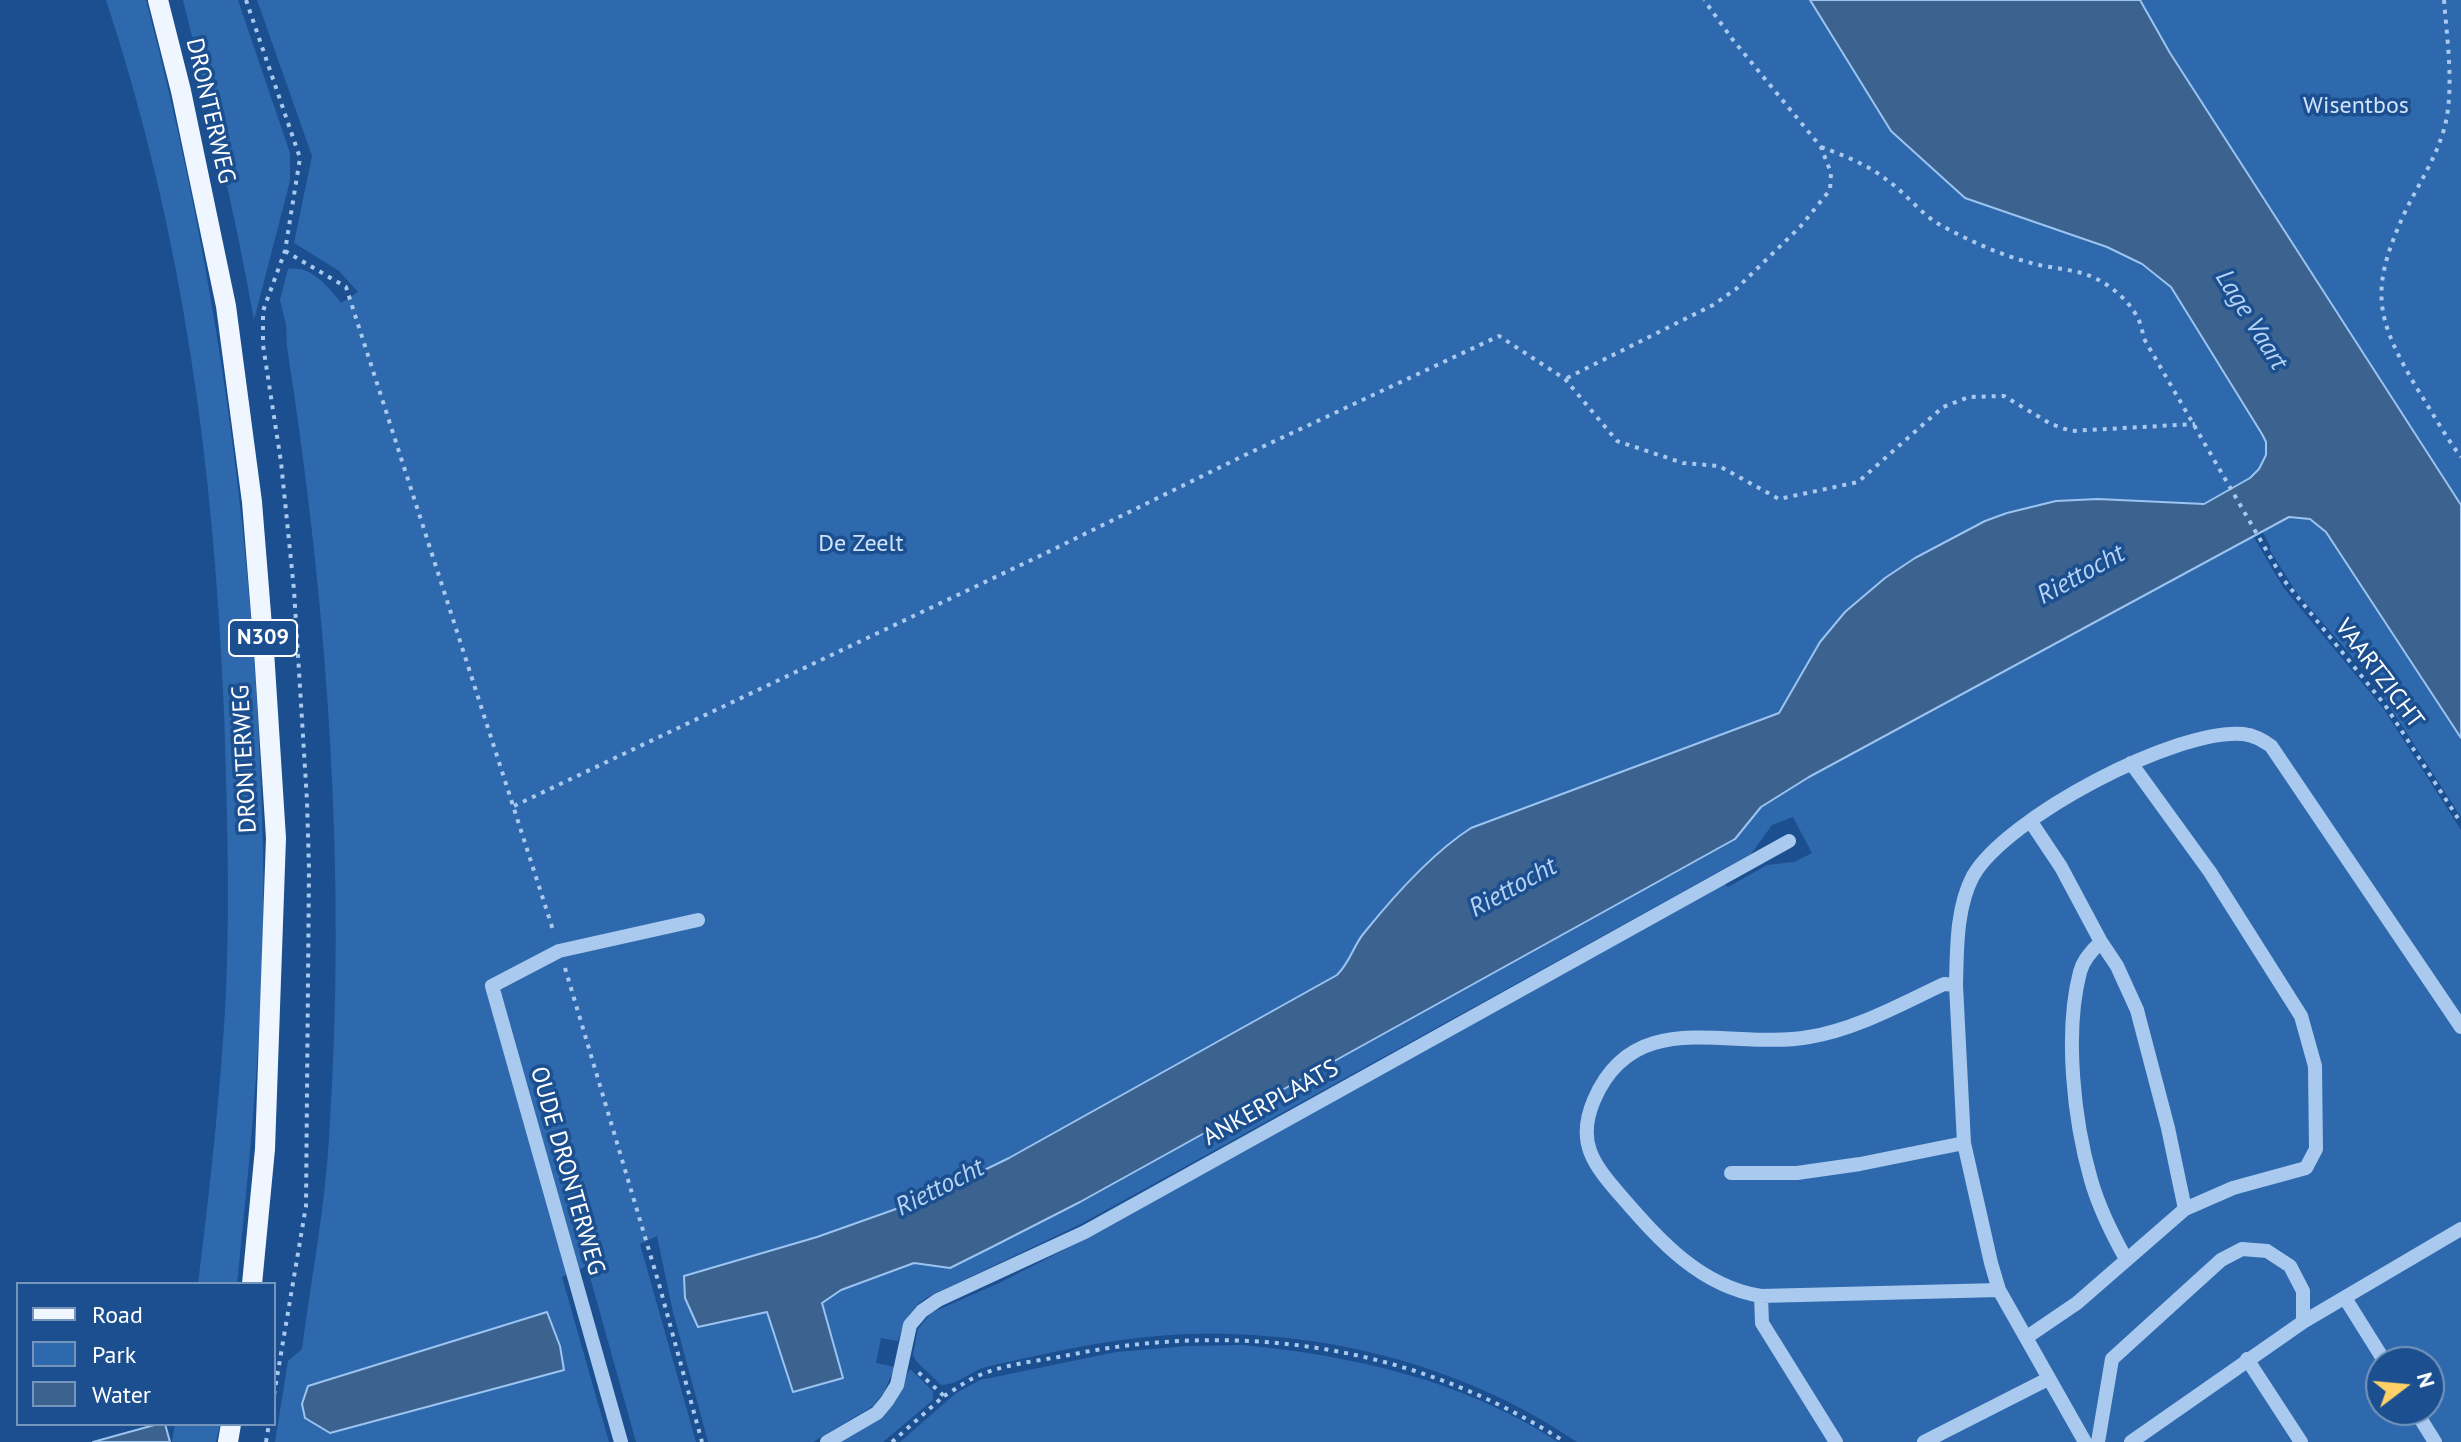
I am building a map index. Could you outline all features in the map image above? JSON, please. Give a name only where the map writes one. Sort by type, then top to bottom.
[{"type":"main road","name":"DRONTERWEG","points":[[158,0],[181,91],[226,306],[252,502],[264,651],[276,838],[272,1027],[265,1149],[252,1282]]},
{"type":"street","points":[[2085,1442],[1999,1290],[1964,1143],[1956,985],[1964,897],[1986,856],[2083,787],[2131,763],[2195,739],[2218,734],[2259,737],[2271,746],[2461,1027]]},
{"type":"street","points":[[2027,1337],[2077,1303],[2185,1209],[2233,1188],[2306,1168],[2316,1149],[2315,1066],[2301,1016],[2210,872],[2131,763]]},
{"type":"street","points":[[2031,822],[2061,867],[2117,966],[2137,1010],[2168,1128],[2185,1209]]},
{"type":"street","name":"ANKERPLAATS","points":[[827,1442],[877,1413],[897,1385],[910,1325],[938,1300],[1085,1232],[1789,841]]},
{"type":"street","points":[[559,951],[698,920]]},
{"type":"street","points":[[2101,942],[2090,952],[2080,971],[2073,1056],[2080,1137],[2108,1225],[2126,1259]]},
{"type":"street","name":"OUDE DRONTERWEG","points":[[559,951],[492,986],[621,1442]]},
{"type":"street","points":[[1956,985],[1944,984],[1853,1026],[1809,1038],[1752,1041],[1666,1038],[1646,1045],[1621,1060],[1599,1087],[1586,1119],[1585,1133],[1587,1146],[1608,1181],[1667,1246],[1699,1273],[1736,1292],[1761,1296],[1999,1290]]},
{"type":"street","points":[[1731,1173],[1809,1171],[1964,1143]]},
{"type":"street","points":[[2131,1442],[2303,1322],[2461,1229]]},
{"type":"street","points":[[2098,1442],[2112,1359],[2221,1260],[2242,1249],[2267,1251],[2290,1266],[2303,1291],[2303,1322]]},
{"type":"street","points":[[1761,1296],[1762,1323],[1836,1442]]},
{"type":"street","points":[[2345,1298],[2375,1346]]},
{"type":"street","points":[[2247,1359],[2301,1442]]},
{"type":"street","points":[[1924,1442],[2048,1379]]},
{"type":"path","points":[[246,0],[300,158],[285,251],[346,287],[559,951],[655,1269],[702,1442]]},
{"type":"path","points":[[1565,379],[1713,305],[1736,289],[1800,227],[1830,190],[1831,173],[1821,147],[1704,0]]},
{"type":"path","points":[[2444,0],[2449,92],[2447,117],[2431,162],[2392,244],[2382,280],[2381,300],[2384,322],[2398,355],[2461,457]]},
{"type":"path","name":"VAARTZICHT","points":[[1821,147],[1888,180],[1939,225],[1984,247],[2034,264],[2096,278],[2124,299],[2143,324],[2143,337],[2283,579],[2385,705],[2461,823]]},
{"type":"path","points":[[514,806],[1499,336],[1565,379],[1617,441],[1683,463],[1719,466],[1779,499],[1858,482],[1943,407],[1969,397],[2004,396],[2051,424],[2071,431],[2195,424]]},
{"type":"path","points":[[892,1442],[944,1396],[969,1380],[997,1369],[1145,1343],[1243,1340],[1312,1346],[1397,1365],[1452,1382],[1537,1424],[1565,1442]]},
{"type":"path","points":[[904,1359],[944,1396]]},
{"type":"path","points":[[276,1383],[279,1366]]},
{"type":"green space","points":[[106,0],[146,0],[172,104],[214,315],[243,528],[259,742],[263,903],[257,1067],[237,1282],[198,1282],[218,1101],[227,957],[224,712],[212,530],[203,441],[175,263],[133,87]]},
{"type":"green space","points":[[183,0],[238,0],[290,153],[290,181],[254,320],[230,199]]},
{"type":"green space","name":"De Zeelt","points":[[257,0],[1979,0],[2132,259],[2171,287],[2262,433],[2266,455],[2259,469],[2250,478],[2204,504],[2098,499],[2056,501],[1985,521],[1915,558],[1885,578],[1845,612],[1820,642],[1779,713],[1471,828],[1400,891],[1360,938],[1338,975],[1009,1158],[927,1198],[817,1237],[684,1276],[685,1299],[698,1326],[768,1312],[843,1378],[822,1302],[841,1290],[914,1263],[950,1268],[1080,1202],[1735,839],[1761,807],[1809,777],[2253,536],[2283,587],[2383,708],[2461,830],[2461,1442],[1577,1442],[1489,1392],[1441,1373],[1343,1346],[1292,1338],[1191,1334],[1112,1341],[982,1368],[946,1385],[941,1385],[916,1361],[913,1355],[918,1329],[931,1313],[999,1283],[1103,1230],[1725,884],[1728,887],[1767,865],[1794,862],[1812,853],[1793,817],[1772,825],[1751,854],[1081,1224],[926,1298],[908,1317],[898,1341],[881,1338],[876,1363],[895,1367],[884,1392],[873,1406],[813,1442],[708,1442],[673,1312],[657,1236],[640,1244],[696,1442],[636,1442],[587,1266],[562,1277],[609,1442],[275,1442],[288,1361],[302,1349],[324,1191],[334,1039],[336,940],[330,742],[323,643],[286,325],[280,300],[288,269],[304,270],[311,274],[325,284],[341,303],[358,292],[339,271],[294,243],[312,156]],"holes":[[[547,1312],[560,1346],[305,1418],[302,1404]]]},
{"type":"green space","name":"Wisentbos","points":[[2140,0],[2461,0],[2461,505],[2170,53]]},
{"type":"green space","points":[[2290,517],[2310,519],[2326,532],[2461,738],[2461,817],[2374,682],[2297,593],[2269,549],[2271,547],[2262,531]]},
{"type":"green space","points":[[1243,1345],[1326,1356],[1407,1374],[1484,1402],[1558,1442],[900,1442],[956,1393],[980,1380],[1116,1352]]},
{"type":"green space","points":[[910,1369],[933,1391],[933,1400],[883,1442],[840,1442],[883,1413],[897,1396]]},
{"type":"green space","points":[[175,1426],[220,1426],[216,1442],[172,1442]]},
{"type":"water","points":[[1810,0],[2140,0],[2170,53],[2461,505],[2461,738],[2326,532],[2310,519],[2289,517],[1809,777],[1761,807],[1735,839],[1080,1202],[950,1268],[914,1263],[841,1290],[822,1303],[843,1378],[793,1392],[767,1312],[698,1327],[685,1298],[684,1276],[817,1237],[927,1198],[1009,1158],[1337,975],[1360,938],[1400,891],[1442,850],[1471,828],[1779,713],[1820,642],[1845,612],[1885,578],[1915,558],[1985,521],[2007,513],[2056,501],[2098,499],[2204,504],[2250,478],[2259,469],[2266,455],[2266,442],[2171,287],[2142,264],[2107,247],[1965,198],[1891,131]]},
{"type":"water","points":[[547,1312],[560,1346],[564,1370],[330,1433],[305,1418],[302,1404],[308,1386]]},
{"type":"water","points":[[151,1426],[166,1426],[170,1442],[93,1442]]},
{"type":"water label","name":"Lage Vaart","points":[[2251,320]]},
{"type":"water label","name":"Riettocht","points":[[2081,575]]},
{"type":"water label","name":"Riettocht","points":[[1513,888]]},
{"type":"water label","name":"Riettocht","points":[[940,1188]]}]
